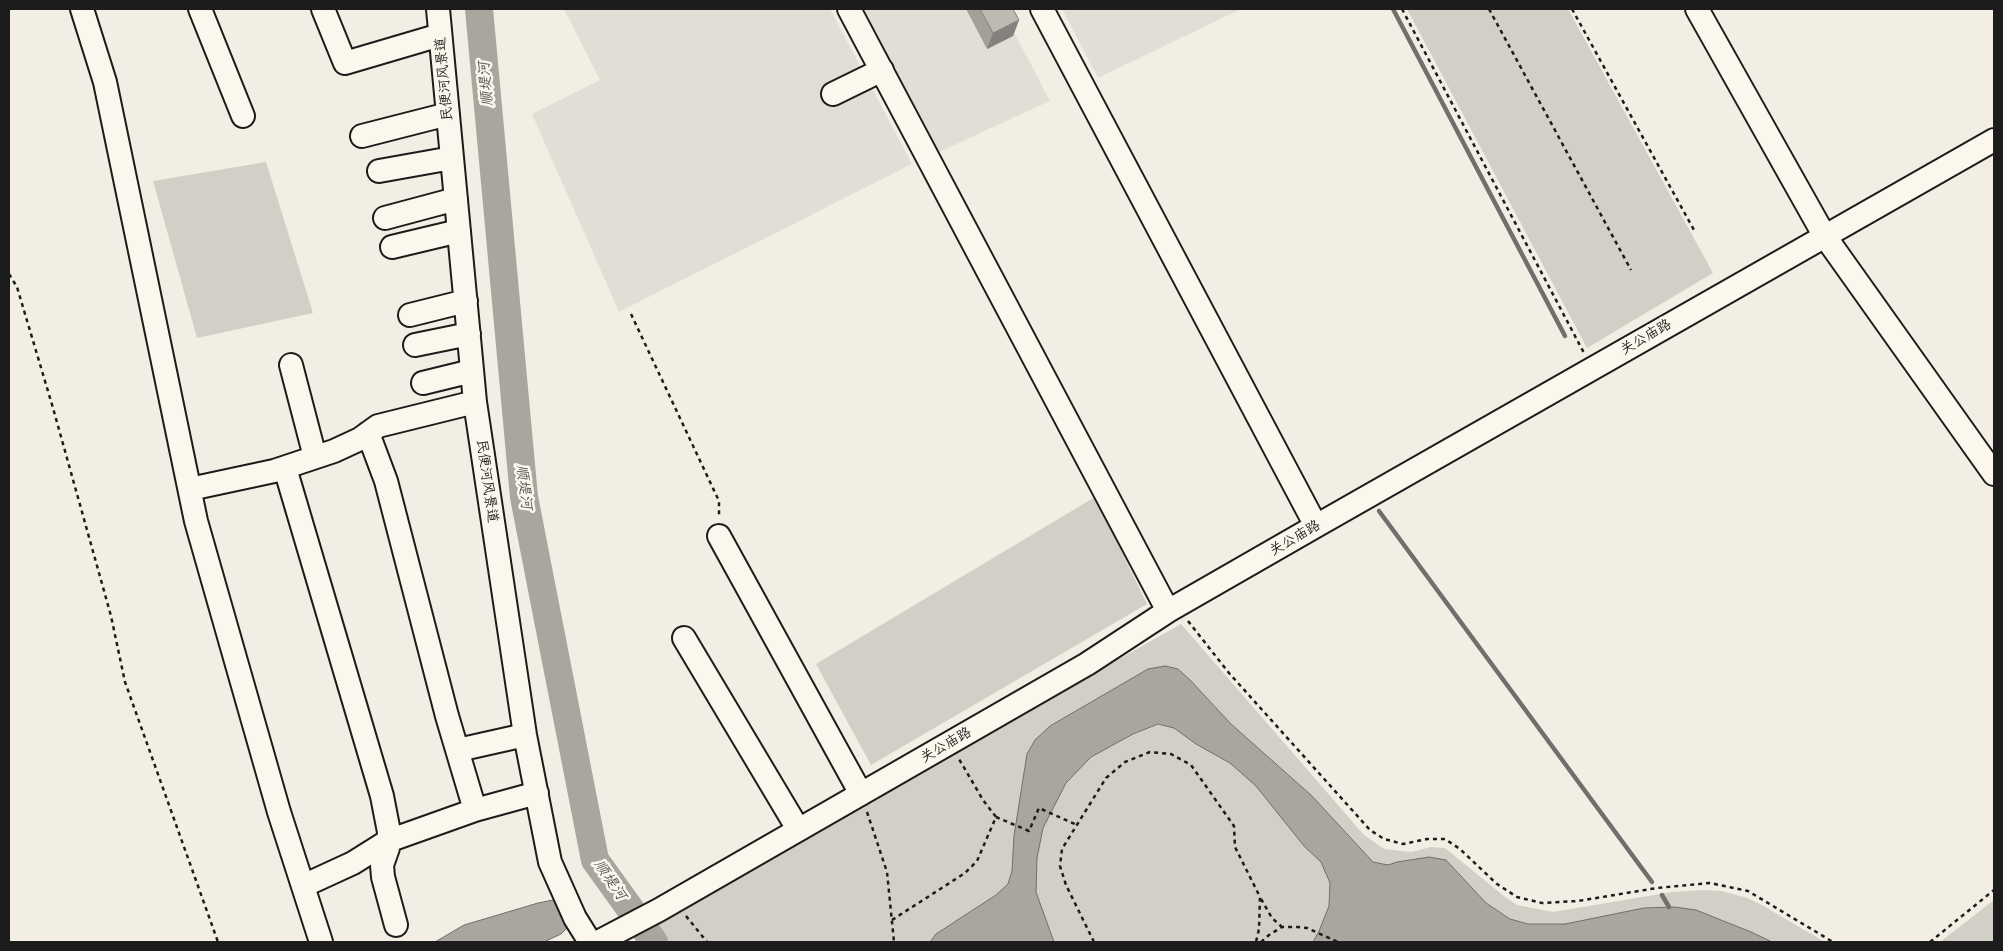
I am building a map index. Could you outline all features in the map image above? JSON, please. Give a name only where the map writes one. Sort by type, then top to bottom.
[{"type":"street","points":[[82,9],[104,82],[199,530],[279,812],[321,942]]},
{"type":"street","points":[[200,9],[243,116]]},
{"type":"street","points":[[323,9],[345,64],[440,35]]},
{"type":"street","name":"民便河风景道","points":[[438,9],[475,402],[525,734],[550,862],[575,918],[597,941]]},
{"type":"street","points":[[849,9],[1172,609]]},
{"type":"street","points":[[1042,9],[1316,526]]},
{"type":"street","points":[[1697,9],[1824,236],[1994,474]]},
{"type":"street","points":[[833,94],[882,70]]},
{"type":"street","points":[[362,136],[448,114]]},
{"type":"street","name":"关公庙路","points":[[597,941],[666,905],[1087,664],[1172,609],[1994,140]]},
{"type":"street","points":[[379,171],[452,158]]},
{"type":"street","points":[[385,218],[456,199]]},
{"type":"street","points":[[392,248],[459,231]]},
{"type":"street","points":[[410,315],[466,301]]},
{"type":"street","points":[[415,345],[469,334]]},
{"type":"street","points":[[291,365],[315,457]]},
{"type":"street","points":[[423,383],[472,371]]},
{"type":"street","points":[[190,490],[285,468],[360,439],[378,426],[475,402]]},
{"type":"street","points":[[368,434],[386,481],[475,810]]},
{"type":"street","points":[[285,468],[382,796],[389,832],[382,864],[383,877],[396,925]]},
{"type":"street","points":[[719,536],[860,794]]},
{"type":"street","points":[[684,638],[798,829]]},
{"type":"street","points":[[458,750],[525,734]]},
{"type":"street","points":[[303,886],[353,863],[388,841],[475,810],[536,793]]},
{"type":"path","points":[[1402,9],[1592,368]]},
{"type":"path","points":[[1489,9],[1630,270]]},
{"type":"path","points":[[1572,9],[1694,230]]},
{"type":"path","points":[[9,274],[17,287],[52,408],[111,616],[125,682],[218,942]]},
{"type":"path","points":[[631,314],[719,501],[719,536]]},
{"type":"path","points":[[1172,609],[1370,830],[1384,839],[1403,844],[1427,839],[1445,839],[1460,849],[1497,884],[1517,897],[1542,903],[1578,901],[1657,888],[1710,883],[1748,891],[1833,942]]},
{"type":"path","points":[[949,743],[983,800],[996,817],[1029,831],[1039,808],[1077,825]]},
{"type":"path","points":[[1094,942],[1066,885],[1060,866],[1062,849],[1106,778],[1126,762],[1150,752],[1171,754],[1191,765],[1234,826],[1235,847],[1272,918],[1282,928]]},
{"type":"path","points":[[860,794],[887,872],[894,942]]},
{"type":"path","points":[[892,920],[966,873],[977,860],[996,817]]},
{"type":"path","points":[[1930,942],[1994,890]]},
{"type":"path","points":[[1256,942],[1259,929],[1260,897]]},
{"type":"path","points":[[666,905],[707,942]]},
{"type":"path","points":[[1261,942],[1282,928],[1307,928],[1338,942]]},
{"type":"shaded area","points":[[564,9],[830,9],[912,164],[619,312],[532,114],[600,80]]},
{"type":"shaded area","points":[[863,9],[1002,9],[1050,101],[939,152]]},
{"type":"shaded area","points":[[1062,9],[1241,9],[1098,78]]},
{"type":"shaded area","points":[[1407,9],[1568,9],[1713,273],[1587,348]]},
{"type":"shaded area","points":[[266,162],[313,313],[197,338],[153,181]]},
{"type":"shaded area","points":[[1095,497],[1147,604],[871,765],[816,664]]},
{"type":"shaded area","points":[[1181,624],[1364,835],[1384,849],[1411,852],[1431,847],[1445,848],[1517,905],[1553,912],[1672,892],[1722,891],[1760,904],[1825,942],[668,942],[654,922]]},
{"type":"shaded area","points":[[1165,666],[1178,669],[1191,681],[1231,724],[1312,796],[1373,862],[1388,865],[1429,857],[1446,860],[1486,903],[1510,919],[1528,924],[1565,924],[1644,908],[1674,907],[1696,910],[1772,942],[1313,942],[1329,906],[1330,883],[1321,862],[1304,846],[1256,786],[1230,763],[1196,744],[1174,728],[1158,724],[1133,734],[1091,757],[1066,783],[1043,828],[1037,858],[1036,892],[1054,942],[930,942],[936,934],[996,895],[1008,884],[1012,871],[1014,836],[1027,754],[1035,740],[1050,726],[1148,669]]},
{"type":"shaded area","points":[[558,899],[569,926],[561,934],[544,942],[435,942],[464,925]]},
{"type":"shaded area","points":[[1994,900],[1994,942],[1940,942]]},
{"type":"building","points":[[980,9],[1013,9],[1019,20],[993,33]]},
{"type":"waterway","name":"顺堤河","points":[[479,9],[524,497],[595,860],[654,942]]},
{"type":"waterway","points":[[1393,9],[1565,336]]},
{"type":"waterway","points":[[1379,511],[1652,882]]},
{"type":"waterway","points":[[1662,895],[1669,907]]}]
